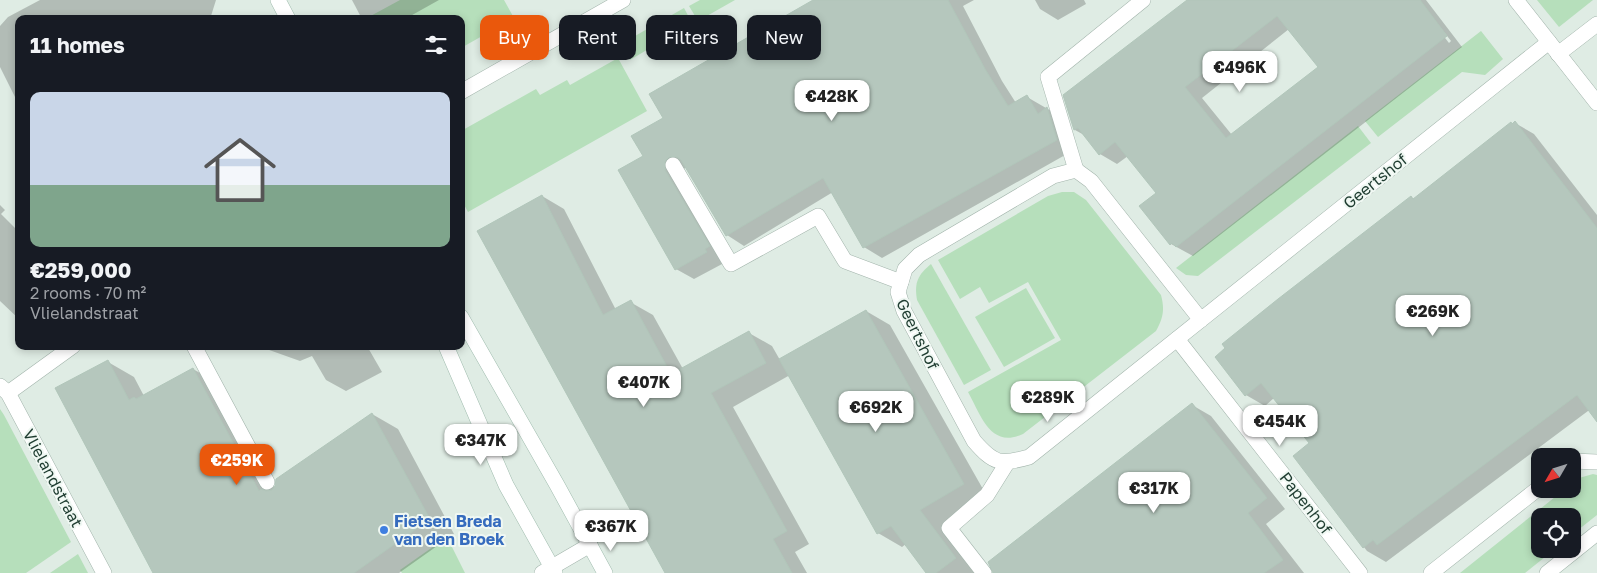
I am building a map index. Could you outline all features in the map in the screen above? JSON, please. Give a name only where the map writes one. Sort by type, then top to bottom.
[{"type":"street","points":[[278,0],[286,15]]},
{"type":"street","points":[[465,90],[623,0]]},
{"type":"street","points":[[1143,0],[1048,77],[1076,170],[1091,180],[1201,320]]},
{"type":"street","points":[[1516,0],[1597,103]]},
{"type":"street","points":[[1558,54],[1597,24]]},
{"type":"street","name":"Geertshof","points":[[1076,170],[1053,176],[919,255],[906,270],[898,292],[904,311],[974,441],[987,456],[1007,463],[1030,457],[1549,42]]},
{"type":"street","points":[[673,165],[731,264],[818,216],[845,261],[901,282]]},
{"type":"street","points":[[465,324],[605,573]]},
{"type":"street","name":"Papenhof","points":[[1177,339],[1360,573]]},
{"type":"street","points":[[4,390],[67,350]]},
{"type":"street","points":[[196,350],[267,482]]},
{"type":"street","points":[[448,350],[506,485],[550,571],[590,545]]},
{"type":"street","name":"Vlielandstraat","points":[[4,390],[104,573]]},
{"type":"street","points":[[1581,461],[1597,462]]},
{"type":"street","points":[[984,573],[948,528],[987,495],[1007,463]]},
{"type":"street","points":[[1431,573],[1531,494]]},
{"type":"street","points":[[1547,573],[1597,533]]},
{"type":"green space","points":[[400,0],[504,0],[512,15],[480,15],[480,37],[465,46],[465,15],[372,15]]},
{"type":"green space","points":[[700,0],[735,0],[709,15],[694,15],[689,6]]},
{"type":"green space","points":[[1537,0],[1593,0],[1559,27]]},
{"type":"green space","points":[[684,8],[688,15],[672,15]]},
{"type":"green space","points":[[646,30],[646,50],[636,56],[636,35]]},
{"type":"green space","points":[[1481,31],[1503,59],[1485,75],[1462,72],[1378,137],[1365,121]]},
{"type":"green space","points":[[614,60],[619,60],[647,111],[468,212],[465,206],[465,129],[536,89],[540,95],[567,80],[570,85]]},
{"type":"green space","points":[[1358,126],[1371,143],[1198,276],[1186,275],[1176,268]]},
{"type":"green space","points":[[1062,192],[1074,192],[1086,200],[1161,295],[1163,305],[1162,318],[1156,331],[1023,434],[1002,437],[988,427],[968,392],[1061,340],[1028,282],[989,303],[980,287],[960,299],[938,260],[1048,196]]},
{"type":"green space","points":[[931,264],[991,370],[964,385],[917,300],[916,288],[918,279]]},
{"type":"green space","points":[[1026,288],[1055,338],[1004,367],[975,317]]},
{"type":"green space","points":[[0,409],[71,542],[26,573],[0,573]]},
{"type":"green space","points":[[1593,474],[1597,475],[1597,515],[1581,528],[1581,508],[1541,508],[1554,498],[1581,498],[1581,477]]},
{"type":"green space","points":[[1531,516],[1531,558],[1544,558],[1525,573],[1460,573]]},
{"type":"green space","points":[[447,537],[465,573],[402,573],[400,570]]},
{"type":"green space","points":[[78,554],[88,573],[50,573]]},
{"type":"building","points":[[813,0],[948,0],[985,69],[1008,106],[1027,95],[1038,114],[1047,107],[1057,140],[863,248],[823,178],[726,236],[681,160],[677,157],[669,157],[665,161],[665,170],[710,246],[705,249],[707,252],[675,270],[618,170],[643,156],[631,136],[663,118],[649,94],[708,60],[737,60],[737,44],[747,38],[747,60],[821,60],[821,15],[787,15]]},
{"type":"building","points":[[1187,0],[1420,0],[1447,36],[1176,247],[1172,243],[1170,245],[1139,206],[1156,193],[1115,142],[1099,155],[1078,128],[1074,130],[1063,95]],"holes":[[[1277,16],[1318,67],[1226,138],[1185,87]]]},
{"type":"building","points":[[1515,121],[1597,228],[1597,422],[1577,395],[1377,545],[1373,540],[1363,548],[1293,456],[1309,443],[1261,383],[1245,396],[1215,357],[1225,348],[1222,344],[1278,299],[1411,196],[1413,199],[1511,122],[1512,124]]},
{"type":"building","points":[[542,195],[603,315],[631,300],[671,374],[749,331],[766,363],[711,393],[787,531],[773,539],[792,573],[665,573],[477,231]]},
{"type":"building","points":[[866,310],[964,484],[920,510],[956,558],[936,573],[926,573],[891,526],[877,534],[779,359]]},
{"type":"building","points":[[108,360],[129,400],[134,397],[136,399],[193,368],[259,491],[261,489],[266,491],[272,490],[276,479],[372,413],[430,519],[354,573],[153,573],[55,388]]},
{"type":"building","points":[[1192,403],[1267,498],[1248,513],[1283,560],[1264,573],[993,573],[988,562]]},
{"type":"place","name":"Fietsen Breda van den Broek","points":[[384,530]]}]
